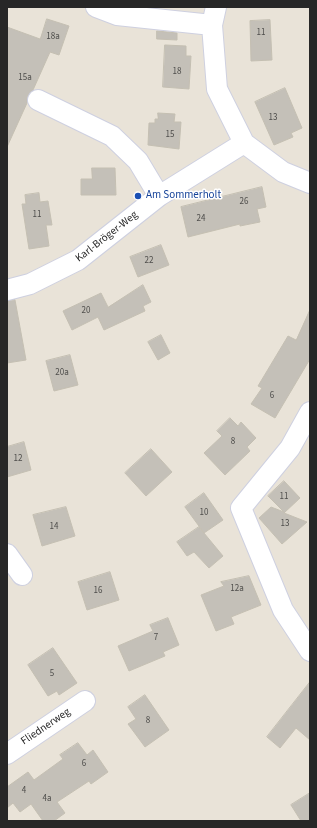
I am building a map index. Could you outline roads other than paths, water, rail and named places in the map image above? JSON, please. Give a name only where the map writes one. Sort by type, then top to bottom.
[{"type":"street","points":[[96,7],[118,15],[214,16],[217,89],[244,143],[283,172],[310,183]]},
{"type":"street","points":[[38,100],[112,136],[138,161],[159,196]]},
{"type":"street","name":"Karl-Bröger-Weg","points":[[7,290],[30,284],[78,260],[159,196],[244,143]]},
{"type":"street","points":[[310,412],[290,448],[240,508],[283,610],[310,651]]},
{"type":"street","points":[[7,554],[22,575]]},
{"type":"street","name":"Fliednerweg","points":[[7,754],[85,701]]},
{"type":"place","name":"Am Sommerholt","points":[[138,196]]}]
